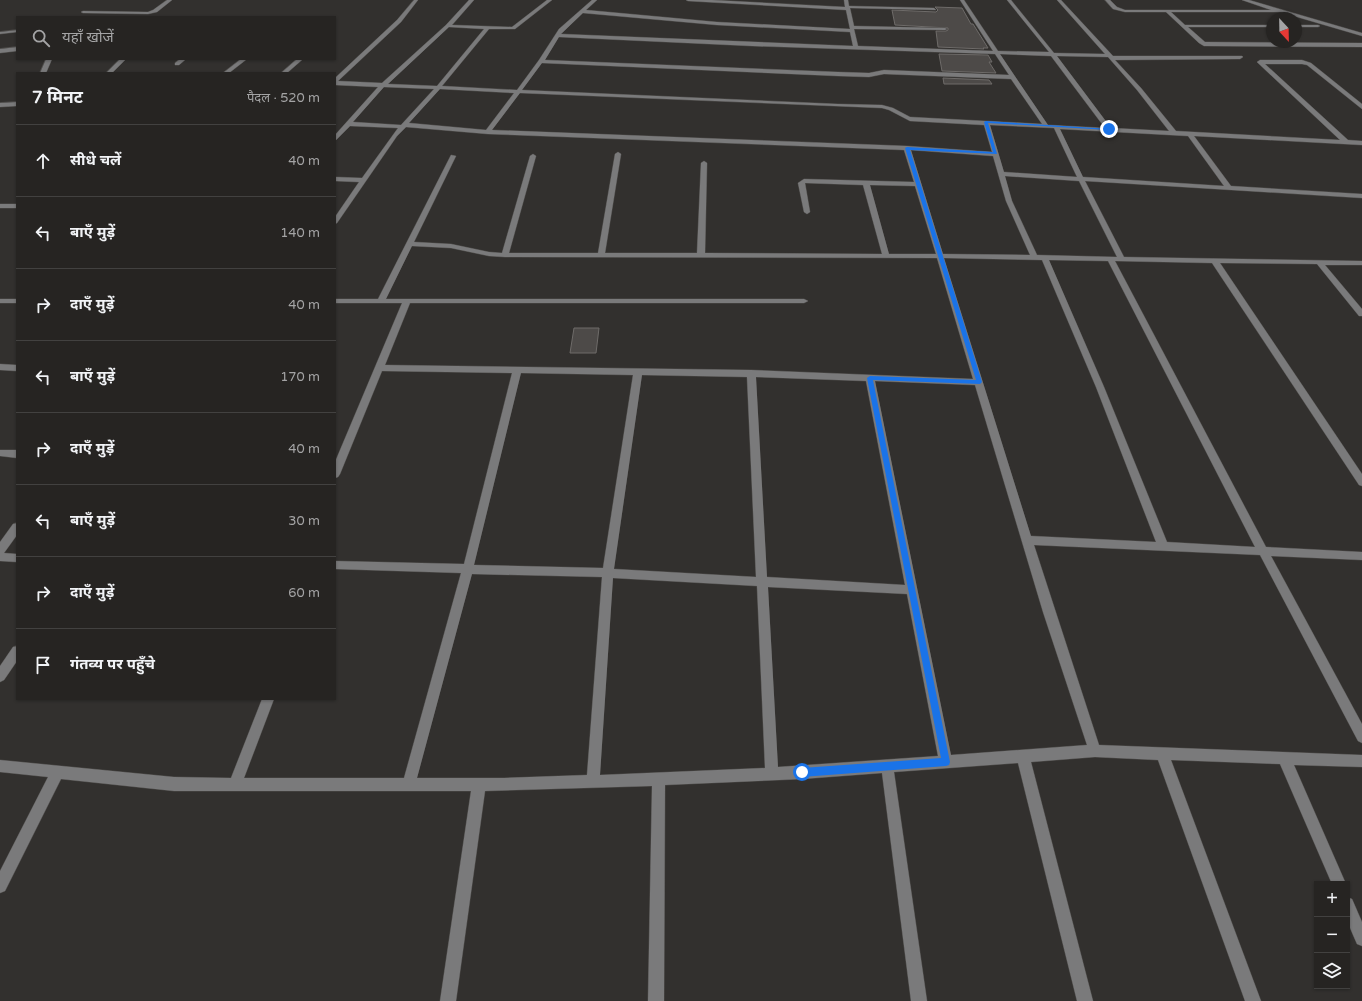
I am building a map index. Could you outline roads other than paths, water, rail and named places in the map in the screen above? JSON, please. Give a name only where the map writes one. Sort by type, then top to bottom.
[{"type":"street","points":[[84,12],[148,13],[155,11],[170,0]]},
{"type":"street","points":[[336,81],[399,21],[416,0]]},
{"type":"street","points":[[336,138],[382,86],[448,26],[472,0]]},
{"type":"street","points":[[448,26],[513,28],[550,0]]},
{"type":"street","points":[[488,132],[541,62],[557,35],[570,21],[595,0]]},
{"type":"street","points":[[688,0],[848,8],[934,9]]},
{"type":"street","points":[[846,0],[856,48]]},
{"type":"street","points":[[962,0],[1045,125]]},
{"type":"street","points":[[1010,0],[1053,54],[1109,129]]},
{"type":"street","points":[[1059,0],[1144,94],[1173,132]]},
{"type":"street","points":[[1107,0],[1115,8],[1120,10],[1168,12],[1280,11]]},
{"type":"street","points":[[1244,0],[1362,35]]},
{"type":"street","points":[[581,11],[630,17],[744,26],[852,29],[945,29]]},
{"type":"street","points":[[1168,12],[1204,44],[1362,45]]},
{"type":"street","points":[[1183,26],[1266,26]]},
{"type":"street","points":[[1302,26],[1328,26]]},
{"type":"street","points":[[336,220],[395,135],[405,126],[439,87],[487,28]]},
{"type":"street","points":[[0,33],[16,31]]},
{"type":"street","points":[[557,35],[1111,57],[1240,57]]},
{"type":"street","points":[[0,51],[16,49]]},
{"type":"street","points":[[42,72],[48,60]]},
{"type":"street","points":[[110,72],[122,60]]},
{"type":"street","points":[[177,64],[181,60]]},
{"type":"street","points":[[227,72],[243,60]]},
{"type":"street","points":[[285,72],[299,60]]},
{"type":"street","points":[[541,62],[869,75],[884,72],[1014,77]]},
{"type":"street","points":[[1347,142],[1260,62],[1302,62],[1309,64],[1362,107]]},
{"type":"street","points":[[336,82],[382,86],[439,87],[822,105],[878,106],[891,109],[910,119],[1362,143]]},
{"type":"street","points":[[0,105],[16,104]]},
{"type":"street","points":[[986,122],[1009,201],[1039,257],[1100,387],[1163,546]]},
{"type":"street","points":[[349,124],[405,126],[488,132],[907,148],[996,154]]},
{"type":"street","points":[[1056,126],[1121,258]]},
{"type":"street","points":[[1189,133],[1229,188]]},
{"type":"street","points":[[907,148],[980,382],[1027,540],[1095,751]]},
{"type":"street","points":[[601,255],[618,154]]},
{"type":"street","points":[[381,301],[453,156]]},
{"type":"street","points":[[506,255],[532,156]]},
{"type":"street","points":[[701,255],[704,163]]},
{"type":"street","points":[[1002,174],[1362,196]]},
{"type":"street","points":[[336,179],[363,180]]},
{"type":"street","points":[[807,212],[802,182],[919,184]]},
{"type":"street","points":[[866,182],[886,256]]},
{"type":"street","points":[[0,206],[16,206]]},
{"type":"street","points":[[410,244],[451,246],[489,254],[506,255],[941,256],[1362,263]]},
{"type":"street","points":[[1110,258],[1362,737]]},
{"type":"street","points":[[1214,260],[1362,482]]},
{"type":"street","points":[[1319,262],[1362,314]]},
{"type":"street","points":[[0,301],[14,301]]},
{"type":"street","points":[[336,301],[804,301]]},
{"type":"street","points":[[336,472],[408,301]]},
{"type":"street","points":[[0,367],[16,368]]},
{"type":"street","points":[[379,368],[752,374],[980,382]]},
{"type":"street","points":[[409,784],[468,569],[517,370]]},
{"type":"street","points":[[593,781],[608,573],[638,372]]},
{"type":"street","points":[[752,374],[764,582],[772,774]]},
{"type":"street","points":[[870,378],[946,762]]},
{"type":"street","points":[[0,453],[16,454]]},
{"type":"street","points":[[0,550],[16,528]]},
{"type":"street","points":[[1027,540],[1362,556]]},
{"type":"street","points":[[0,557],[16,558]]},
{"type":"street","points":[[336,565],[608,573],[913,590]]},
{"type":"street","points":[[0,676],[16,652]]},
{"type":"street","points":[[235,784],[268,700]]},
{"type":"street","points":[[0,766],[174,784],[479,785],[772,774],[1095,751],[1362,762]]},
{"type":"street","points":[[1162,754],[1253,1001]]},
{"type":"street","points":[[1024,757],[1085,1001]]},
{"type":"street","points":[[1284,758],[1338,881]]},
{"type":"street","points":[[887,766],[919,1001]]},
{"type":"street","points":[[0,886],[58,772]]},
{"type":"street","points":[[656,1001],[659,778]]},
{"type":"street","points":[[448,1001],[479,785]]},
{"type":"street","points":[[1350,911],[1362,939]]}]
